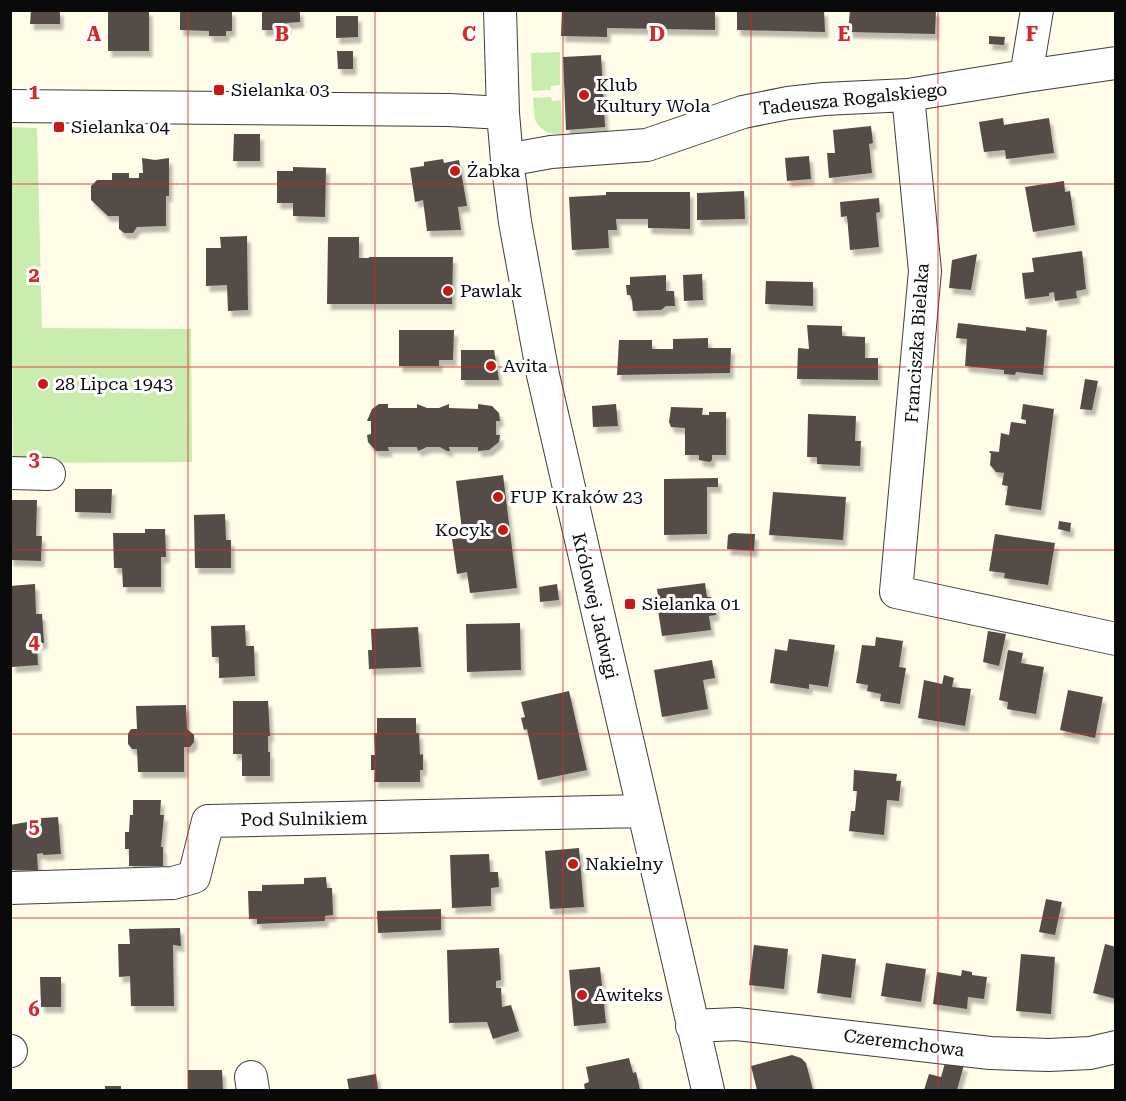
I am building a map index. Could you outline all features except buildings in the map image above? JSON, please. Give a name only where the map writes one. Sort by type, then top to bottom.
[{"type":"street","name":"Królowej Jadwigi","points":[[500,10],[503,113],[507,160],[515,222],[546,387],[642,812],[708,1090]]},
{"type":"street","points":[[1026,76],[1037,10]]},
{"type":"street","name":"Tadeusza Rogalskiego","points":[[507,160],[551,152],[647,145],[743,111],[788,103],[908,95],[1116,63]]},
{"type":"street","name":"Franciszka Bielaka","points":[[908,95],[925,271],[896,591],[1116,639]]},
{"type":"street","points":[[10,106],[449,110],[503,113]]},
{"type":"street","points":[[10,473],[50,474]]},
{"type":"street","name":"Pod Sulnikiem","points":[[10,888],[173,883],[194,877],[208,821],[642,812]]},
{"type":"street","name":"Czeremchowa","points":[[692,1026],[737,1024],[990,1053],[1049,1055],[1090,1053],[1116,1047]]},
{"type":"green space","points":[[560,52],[560,85],[551,86],[551,90],[532,91],[531,53]]},
{"type":"green space","points":[[551,97],[552,101],[561,100],[562,134],[546,132],[535,120],[533,98]]},
{"type":"green space","points":[[10,127],[37,128],[42,328],[191,329],[192,462],[13,463]]},
{"type":"place","name":"Sielanka 03","points":[[219,90]]},
{"type":"place","name":"Klub Kultury Wola","points":[[584,95]]},
{"type":"place","name":"Sielanka 04","points":[[59,127]]},
{"type":"place","name":"Żabka","points":[[455,171]]},
{"type":"place","name":"Pawlak","points":[[448,291]]},
{"type":"place","name":"Avita","points":[[491,366]]},
{"type":"place","name":"28 Lipca 1943","points":[[43,384]]},
{"type":"place","name":"FUP Kraków 23","points":[[498,497]]},
{"type":"place","name":"Kocyk","points":[[503,530]]},
{"type":"place","name":"Sielanka 01","points":[[630,604]]},
{"type":"place","name":"Nakielny","points":[[573,864]]},
{"type":"place","name":"Awiteks","points":[[582,995]]}]
